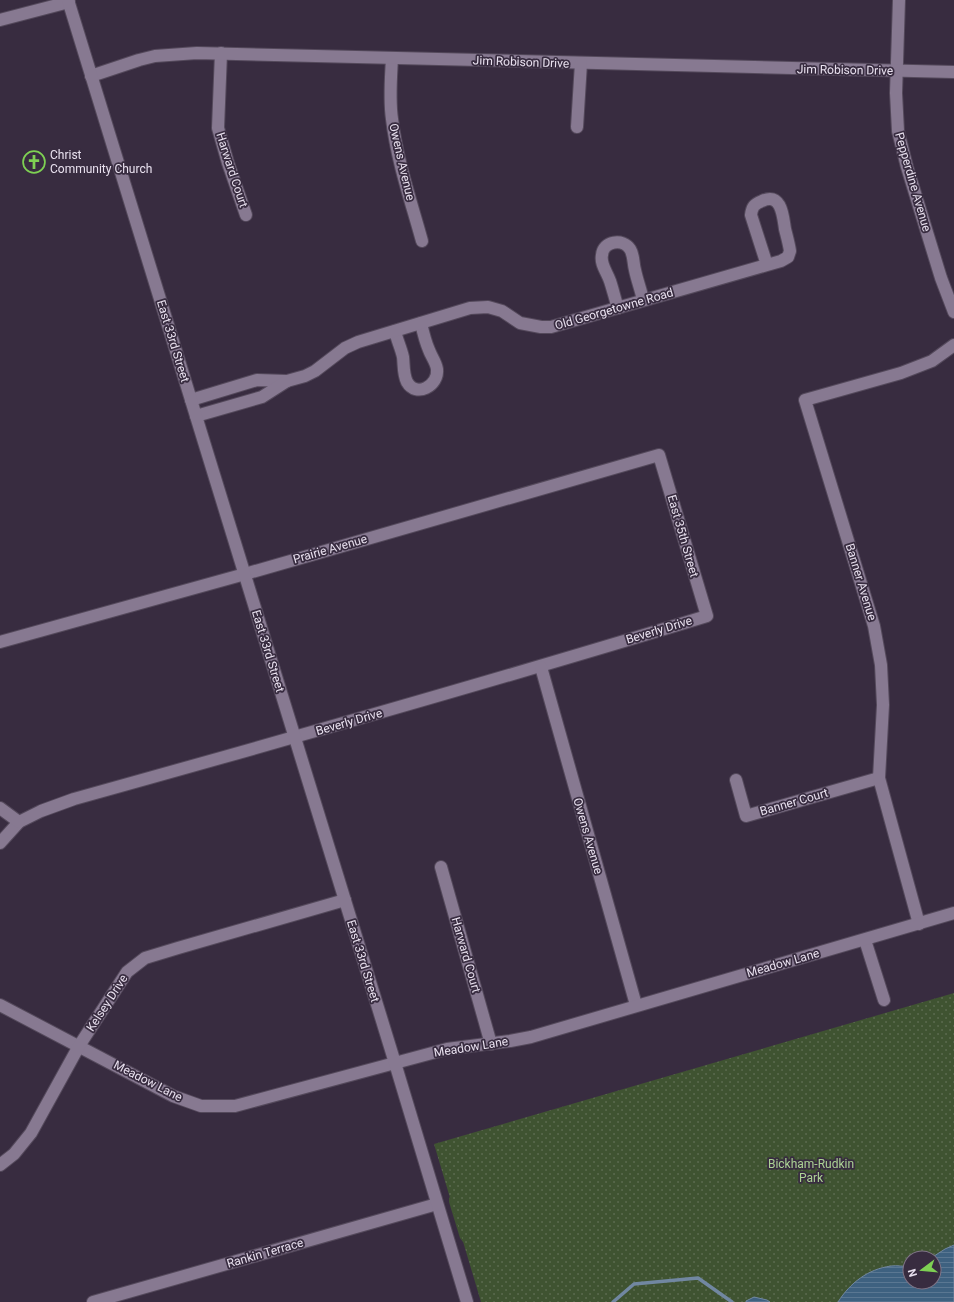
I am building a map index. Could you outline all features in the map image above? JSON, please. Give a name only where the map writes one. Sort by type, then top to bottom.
[{"type":"street","name":"Pepperdine Avenue","points":[[899,0],[896,71],[898,131],[901,146],[941,278],[954,312]]},
{"type":"street","points":[[0,20],[68,1]]},
{"type":"street","name":"East 33rd Street","points":[[68,1],[395,1063],[467,1302]]},
{"type":"street","name":"Jim Robison Drive","points":[[91,76],[155,56],[190,53],[954,72]]},
{"type":"street","name":"Harward Court","points":[[221,53],[218,128],[228,163],[246,215]]},
{"type":"street","name":"Owens Avenue","points":[[392,58],[391,103],[396,146],[422,241]]},
{"type":"street","points":[[577,127],[581,63]]},
{"type":"street","name":"Old Georgetowne Road","points":[[196,416],[262,397],[287,381],[305,376],[345,348],[358,342],[470,308],[488,307],[502,311],[520,323],[541,327],[563,324],[781,261],[788,257],[790,251],[782,210],[774,200],[764,200],[754,205],[751,210],[751,215],[766,265]]},
{"type":"street","points":[[618,308],[602,262],[603,250],[611,243],[621,242],[632,251],[634,269],[644,300]]},
{"type":"street","points":[[395,331],[402,353],[407,382],[416,390],[423,390],[430,386],[434,381],[437,370],[421,323]]},
{"type":"street","name":"Banner Avenue","points":[[919,924],[879,778],[883,706],[881,665],[874,626],[805,400],[901,373],[932,361],[954,345]]},
{"type":"street","name":"Old Georgetowne Road","points":[[191,400],[257,380],[287,381]]},
{"type":"street","points":[[250,382],[255,399]]},
{"type":"street","name":"Prairie Avenue","points":[[0,642],[245,574],[659,455]]},
{"type":"street","name":"East 35th Street","points":[[659,455],[707,616]]},
{"type":"street","name":"Beverly Drive","points":[[0,843],[19,822],[41,811],[74,799],[295,738],[541,667],[707,616]]},
{"type":"street","name":"Owens Avenue","points":[[541,667],[636,1005]]},
{"type":"street","name":"Banner Court","points":[[736,780],[746,816],[879,778]]},
{"type":"street","points":[[0,808],[19,822]]},
{"type":"street","name":"Harward Court","points":[[440,867],[491,1044]]},
{"type":"street","name":"Kelsey Drive","points":[[0,1165],[14,1154],[31,1133],[79,1046],[127,972],[145,958],[344,900]]},
{"type":"street","name":"Meadow Lane","points":[[0,1005],[174,1096],[201,1106],[235,1106],[447,1050],[531,1037],[954,913]]},
{"type":"street","points":[[865,940],[884,1000]]},
{"type":"street","name":"Rankin Terrace","points":[[93,1302],[437,1204]]},
{"type":"green space","name":"Bickham-Rudkin Park","points":[[954,993],[954,1302],[481,1302],[434,1144]]},
{"type":"green space","points":[[449,1197],[464,1238],[463,1242],[460,1238],[449,1202]]},
{"type":"water","points":[[954,1245],[954,1302],[838,1302],[848,1289],[860,1278],[875,1270],[893,1266],[902,1266],[902,1290],[942,1290],[942,1251]]},
{"type":"water","points":[[754,1297],[767,1300],[770,1302],[746,1302]]},
{"type":"waterway","points":[[613,1302],[634,1284],[698,1278],[732,1302]]},
{"type":"place","name":"Christ Community Church","points":[[34,162]]}]
